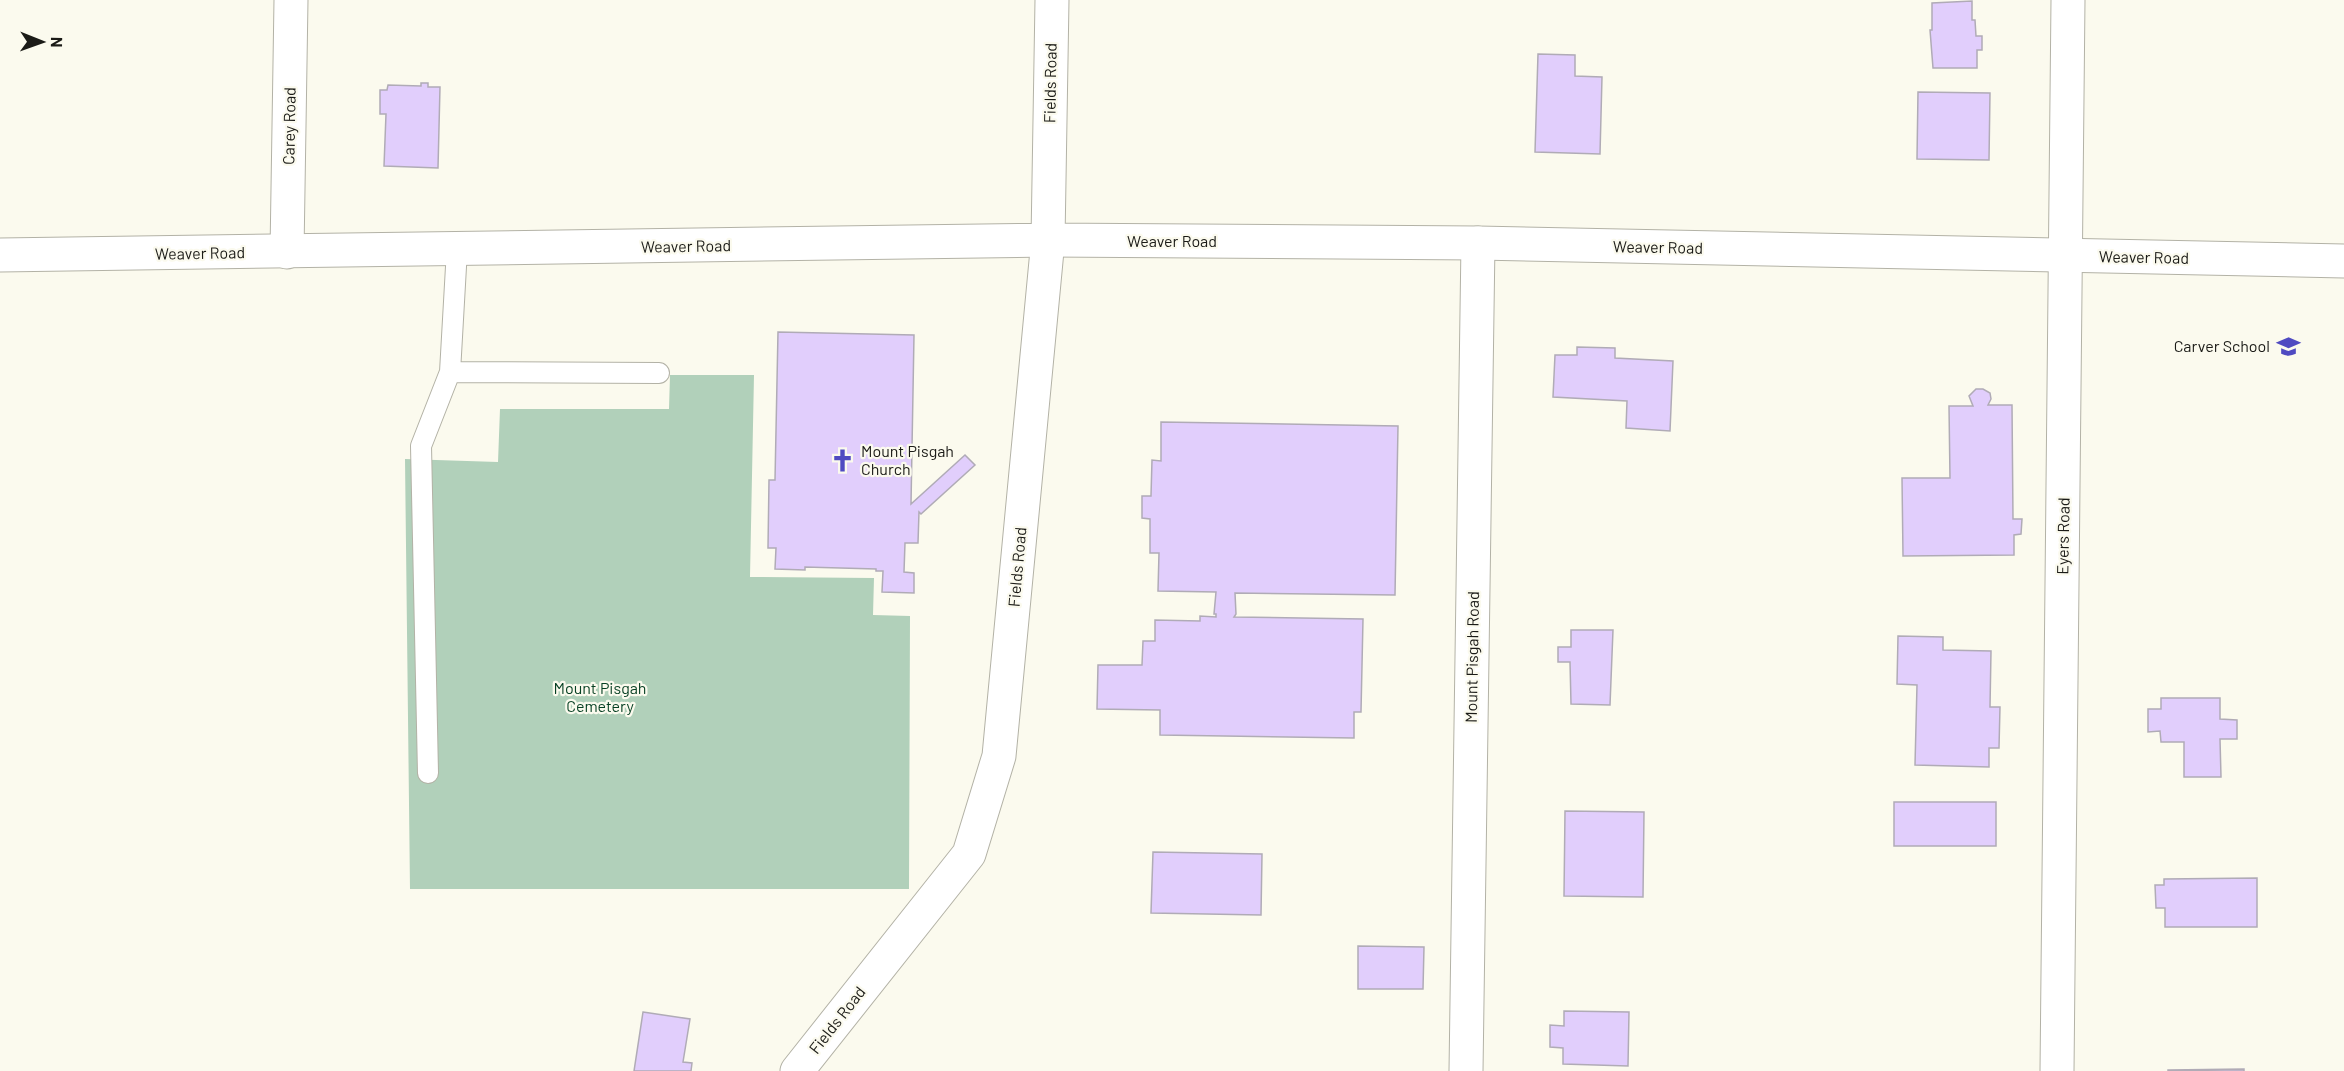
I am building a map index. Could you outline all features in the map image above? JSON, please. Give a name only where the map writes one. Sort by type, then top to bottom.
[{"type":"street","name":"Carey Road","points":[[287,252],[291,0]]},
{"type":"street","name":"Fields Road","points":[[797,1071],[969,854],[999,756],[1048,240],[1052,0]]},
{"type":"street","name":"Eyers Road","points":[[2057,1071],[2068,0]]},
{"type":"street","name":"Weaver Road","points":[[0,255],[1048,240],[1478,243],[2344,261]]},
{"type":"street","name":"Mount Pisgah Road","points":[[1466,1071],[1478,243]]},
{"type":"lane","points":[[428,773],[421,446],[450,372],[457,249]]},
{"type":"lane","points":[[450,372],[659,372]]},
{"type":"green space","name":"Mount Pisgah Cemetery","points":[[670,375],[754,375],[750,577],[874,578],[873,615],[910,616],[909,889],[410,889],[405,459],[498,462],[500,409],[669,409]]},
{"type":"building","points":[[1972,1],[1972,20],[1975,20],[1976,36],[1982,36],[1982,50],[1977,50],[1977,68],[1933,68],[1930,30],[1932,30],[1932,3]]},
{"type":"building","points":[[1538,54],[1575,55],[1575,76],[1602,77],[1600,154],[1535,152]]},
{"type":"building","points":[[421,83],[428,83],[428,87],[440,87],[438,168],[384,166],[386,114],[380,114],[380,90],[387,90],[388,85],[421,86]]},
{"type":"building","points":[[1918,92],[1990,93],[1989,160],[1917,159]]},
{"type":"building","name":"Mount Pisgah Church","points":[[778,332],[914,335],[911,504],[965,455],[975,465],[921,514],[919,512],[918,543],[905,543],[904,572],[914,573],[914,593],[882,592],[883,571],[876,571],[876,569],[805,567],[805,570],[775,569],[776,548],[768,548],[769,480],[775,480]]},
{"type":"building","points":[[1577,347],[1615,348],[1615,358],[1673,361],[1670,431],[1626,428],[1627,401],[1553,397],[1555,355],[1577,355]]},
{"type":"building","points":[[1976,389],[1983,389],[1990,393],[1991,399],[1988,405],[2012,405],[2013,519],[2022,519],[2021,534],[2014,535],[2014,555],[1903,556],[1902,478],[1950,478],[1949,406],[1973,406],[1969,396]]},
{"type":"building","points":[[1161,422],[1398,426],[1395,595],[1235,593],[1236,614],[1234,617],[1363,619],[1361,712],[1354,712],[1354,738],[1160,735],[1160,710],[1097,709],[1098,665],[1142,665],[1143,641],[1155,641],[1155,620],[1200,621],[1200,616],[1216,617],[1214,614],[1216,592],[1158,591],[1159,553],[1150,553],[1150,519],[1142,518],[1142,496],[1151,496],[1152,460],[1161,461]]},
{"type":"building","points":[[1571,630],[1613,630],[1610,705],[1571,704],[1570,662],[1558,662],[1558,647],[1571,647]]},
{"type":"building","points":[[1898,636],[1943,637],[1943,650],[1991,651],[1990,707],[2000,707],[1999,748],[1989,748],[1989,767],[1915,765],[1917,685],[1897,684]]},
{"type":"building","points":[[2161,698],[2220,698],[2220,719],[2237,720],[2237,739],[2220,739],[2221,777],[2184,777],[2184,742],[2161,742],[2160,731],[2148,732],[2148,709],[2161,709]]},
{"type":"building","points":[[1894,802],[1996,802],[1996,846],[1894,846]]},
{"type":"building","points":[[1565,811],[1644,812],[1643,897],[1564,896]]},
{"type":"building","points":[[1153,852],[1262,854],[1261,915],[1151,913]]},
{"type":"building","points":[[2257,878],[2257,927],[2165,927],[2165,908],[2156,908],[2155,885],[2164,885],[2164,879]]},
{"type":"building","points":[[1358,946],[1424,947],[1423,989],[1358,989]]},
{"type":"building","points":[[1564,1011],[1629,1012],[1628,1066],[1563,1064],[1563,1048],[1550,1047],[1550,1025],[1564,1026]]},
{"type":"building","points":[[643,1012],[690,1019],[683,1062],[692,1063],[691,1071],[634,1071]]},
{"type":"building","points":[[2244,1069],[2244,1071],[2168,1071],[2168,1070]]},
{"type":"place","name":"Carver School","points":[[2288,346]]},
{"type":"place","name":"Mount Pisgah Church","points":[[843,460]]}]
